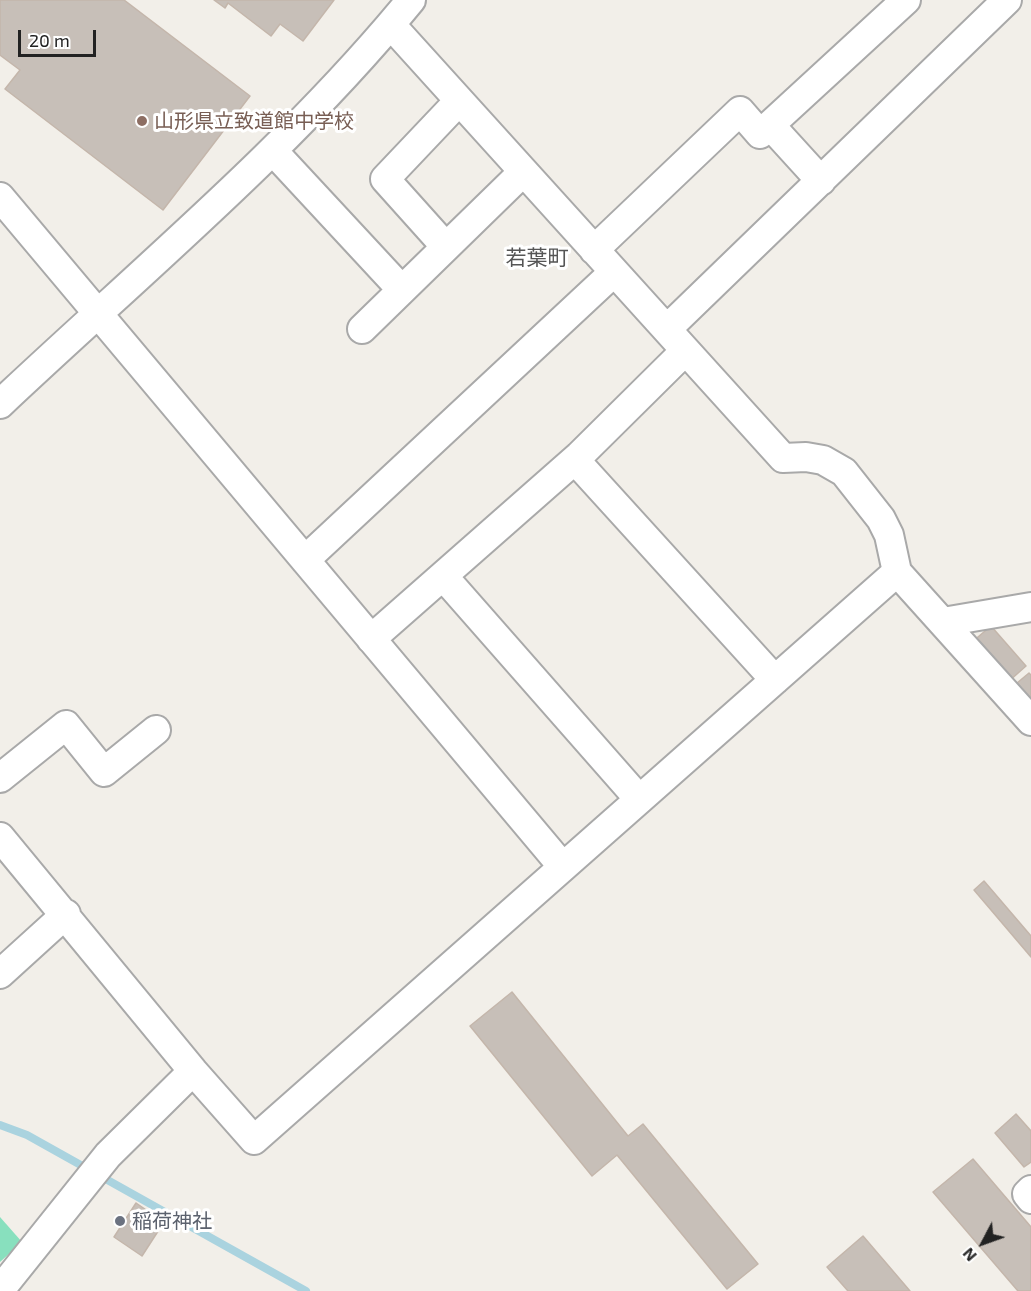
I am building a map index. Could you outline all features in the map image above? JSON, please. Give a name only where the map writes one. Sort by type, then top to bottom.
[{"type":"street","points":[[0,404],[323,102],[411,0]]},
{"type":"street","points":[[594,250],[740,111],[760,134],[906,0]]},
{"type":"street","points":[[667,329],[1007,0]]},
{"type":"street","points":[[391,25],[522,173],[783,458],[806,457],[823,460],[844,472],[881,519],[889,536],[897,572],[1031,721]]},
{"type":"street","points":[[446,247],[385,179],[458,102]]},
{"type":"street","points":[[770,125],[821,181]]},
{"type":"street","points":[[273,151],[402,290]]},
{"type":"street","points":[[362,329],[522,173]]},
{"type":"street","points":[[0,197],[563,867]]},
{"type":"street","points":[[305,560],[614,272]]},
{"type":"street","points":[[371,639],[575,460],[685,351]]},
{"type":"street","points":[[575,460],[775,680]]},
{"type":"street","points":[[0,837],[66,914],[193,1071],[254,1140],[897,572]]},
{"type":"street","points":[[443,576],[639,799]]},
{"type":"street","points":[[943,622],[1031,607]]},
{"type":"street","points":[[0,778],[66,725],[104,772],[156,730]]},
{"type":"street","points":[[0,974],[66,914]]},
{"type":"street","points":[[0,1290],[108,1155],[193,1071]]},
{"type":"street","points":[[1031,1190],[1027,1194],[1031,1199]]},
{"type":"green space","points":[[0,1217],[22,1242],[0,1262]]},
{"type":"building","points":[[0,0],[124,0],[250,96],[163,210],[5,89],[20,70],[0,55]]},
{"type":"building","points":[[214,0],[334,0],[303,41],[280,24],[271,36],[228,3],[225,8]]},
{"type":"building","points":[[991,626],[1026,666],[1008,682],[972,642]]},
{"type":"building","points":[[1029,673],[1031,675],[1031,711],[1011,688]]},
{"type":"building","points":[[984,881],[1031,936],[1031,957],[974,890]]},
{"type":"building","points":[[512,992],[628,1136],[643,1124],[758,1264],[727,1289],[617,1155],[592,1176],[470,1026]]},
{"type":"building","points":[[1016,1114],[1031,1131],[1031,1162],[1024,1167],[995,1133]]},
{"type":"building","points":[[973,1159],[1031,1227],[1031,1291],[1018,1291],[933,1192]]},
{"type":"building","points":[[136,1203],[164,1222],[142,1256],[114,1237]]},
{"type":"building","points":[[863,1236],[910,1291],[848,1291],[827,1267]]},
{"type":"waterway","points":[[0,1125],[27,1135],[306,1291]]},
{"type":"place","name":"山形県立致道館中学校","points":[[142,121]]},
{"type":"place","name":"稲荷神社","points":[[120,1221]]},
{"type":"district","name":"若葉町","points":[[537,258]]}]
